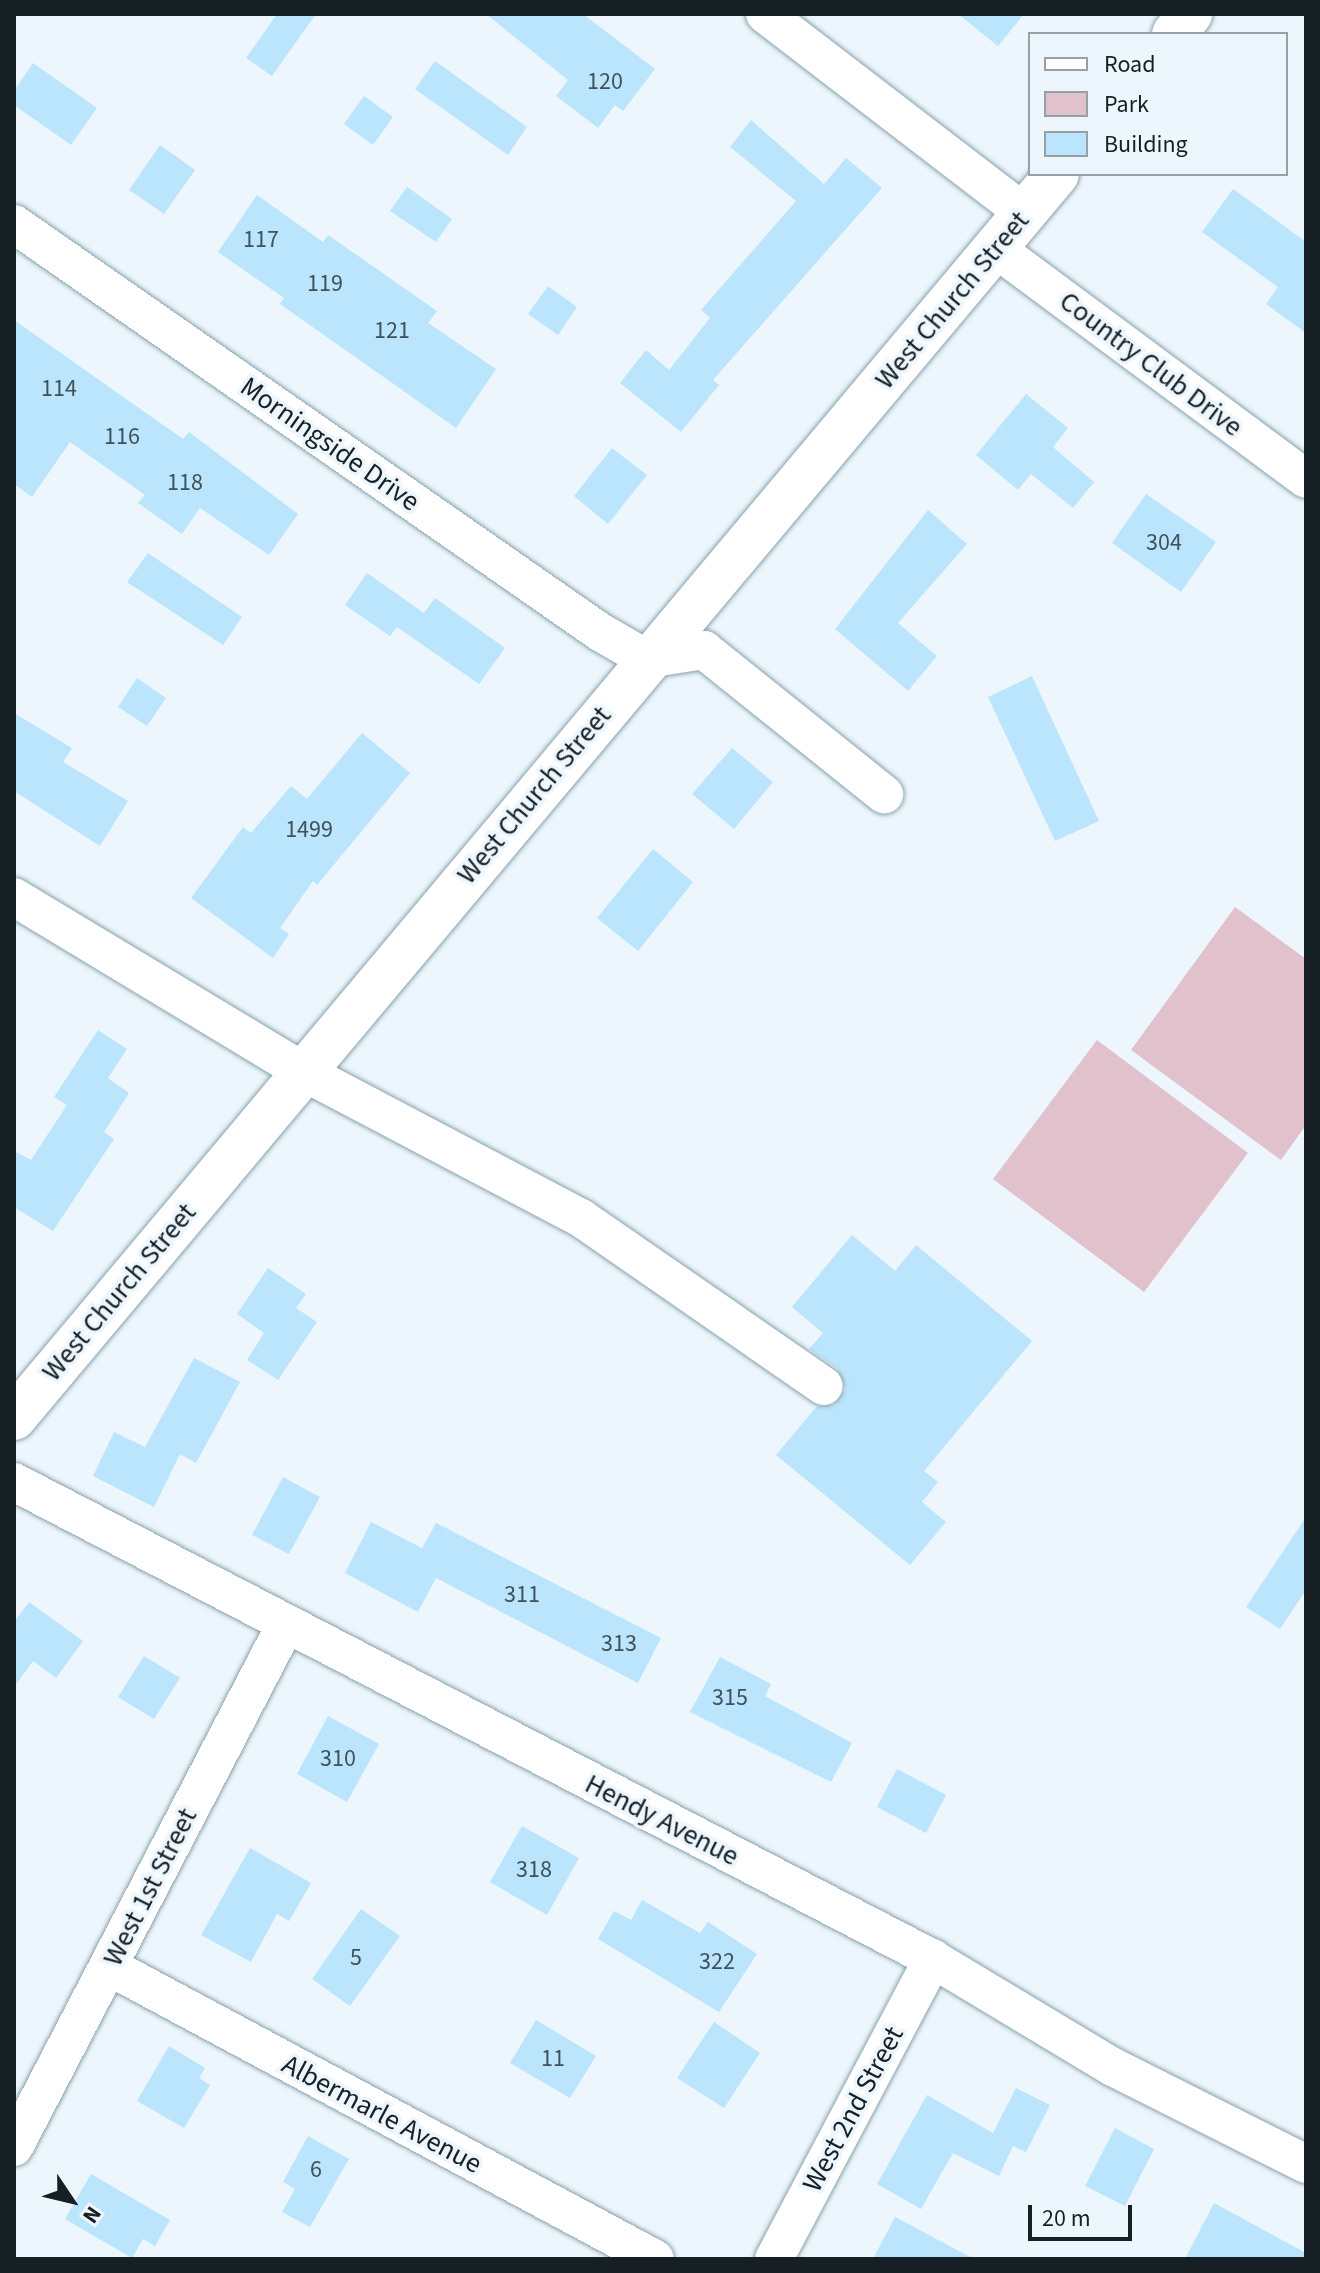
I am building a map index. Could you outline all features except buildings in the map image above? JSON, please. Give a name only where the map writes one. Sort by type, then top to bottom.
[{"type":"main road","points":[[1176,32],[1190,14]]},
{"type":"main road","name":"West Church Street","points":[[14,1418],[647,659],[1055,176]]},
{"type":"street","points":[[765,14],[1024,213]]},
{"type":"street","name":"Morningside Drive","points":[[14,224],[647,659]]},
{"type":"street","name":"Country Club Drive","points":[[995,248],[1306,479]]},
{"type":"street","points":[[647,659],[704,650],[884,794]]},
{"type":"street","points":[[14,897],[302,1071],[581,1218],[824,1386]]},
{"type":"street","name":"Hendy Avenue","points":[[14,1482],[285,1626],[933,1959],[1113,2067],[1306,2164]]},
{"type":"street","name":"West 1st Street","points":[[14,2147],[285,1626]]},
{"type":"street","name":"West 2nd Street","points":[[774,2259],[933,1959]]},
{"type":"street","name":"Albermarle Avenue","points":[[110,1967],[655,2259]]},
{"type":"green space","points":[[1235,907],[1306,959],[1306,1125],[1281,1160],[1131,1050]]},
{"type":"green space","points":[[1097,1040],[1248,1153],[1144,1292],[993,1179]]}]
